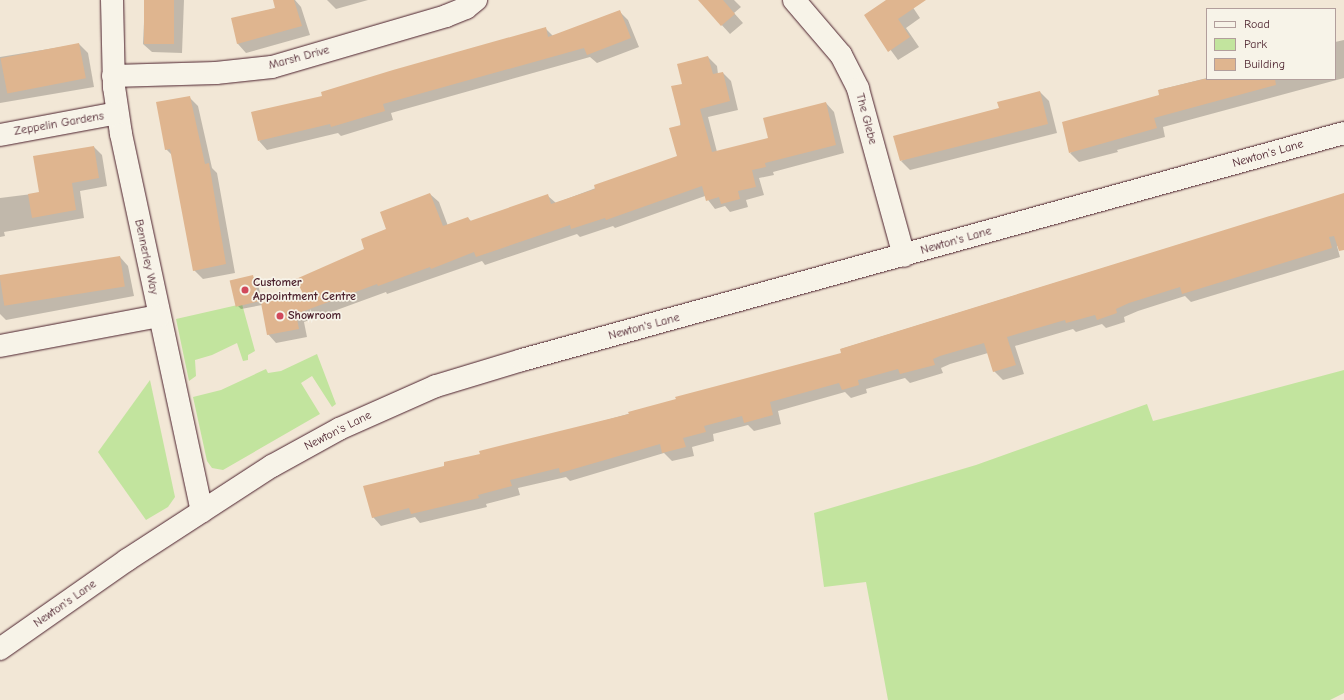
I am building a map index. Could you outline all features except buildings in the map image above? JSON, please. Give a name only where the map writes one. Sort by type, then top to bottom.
[{"type":"street","name":"Bennerley Way","points":[[112,0],[113,76],[118,114],[159,316],[202,511]]},
{"type":"street","name":"Marsh Drive","points":[[113,76],[216,73],[272,67],[454,13],[476,0]]},
{"type":"street","name":"The Glebe","points":[[794,0],[841,55],[858,89],[904,256]]},
{"type":"street","name":"Zeppelin Gardens","points":[[0,135],[118,114]]},
{"type":"street","name":"Newton's Lane","points":[[0,649],[202,511],[272,466],[339,429],[436,386],[522,360],[904,256],[1344,133]]},
{"type":"street","points":[[0,346],[159,316]]},
{"type":"green space","points":[[242,304],[255,351],[248,355],[248,360],[243,361],[237,343],[212,355],[195,360],[196,376],[189,381],[176,319]]},
{"type":"green space","points":[[317,354],[336,404],[332,407],[312,376],[301,383],[320,414],[223,470],[212,468],[207,461],[193,397],[221,390],[266,369],[268,373],[281,371]]},
{"type":"green space","points":[[1344,370],[1344,693],[1330,700],[888,700],[866,582],[824,587],[814,513],[976,465],[1147,404],[1153,421]]},
{"type":"green space","points":[[150,380],[175,497],[168,507],[146,520],[98,452]]},
{"type":"place","name":"Customer Appointment Centre","points":[[245,290]]},
{"type":"place","name":"Showroom","points":[[280,316]]}]
